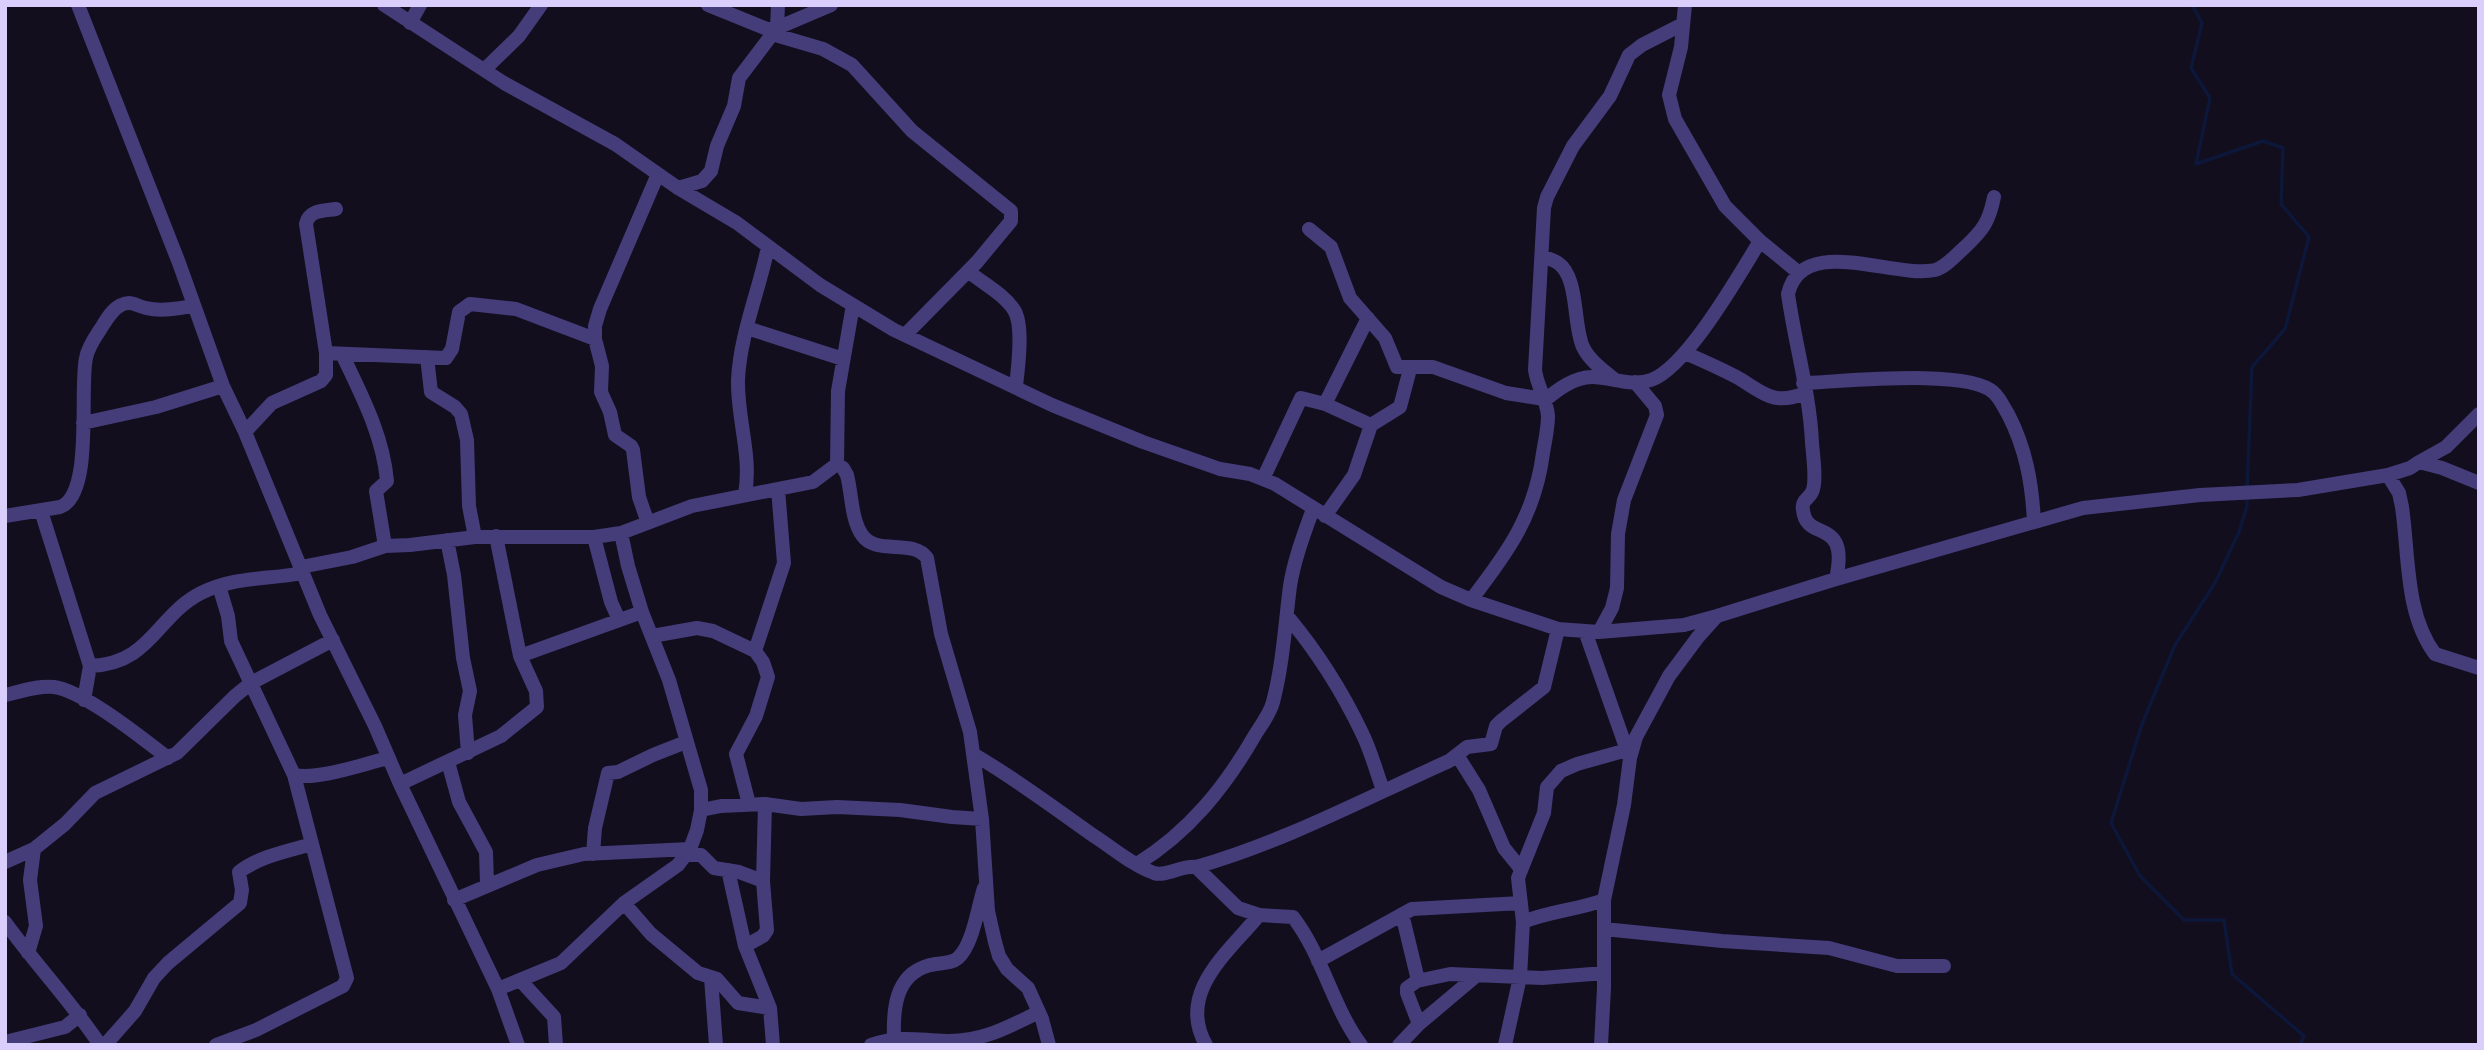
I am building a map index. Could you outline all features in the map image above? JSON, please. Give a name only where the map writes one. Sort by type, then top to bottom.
[{"type":"street","points":[[78,5],[223,386],[245,432],[320,615],[498,989],[518,1045]]},
{"type":"street","points":[[384,5],[484,70],[615,144],[678,188],[737,223],[853,305],[905,335],[1052,405],[1143,442],[1220,469],[1250,474],[1275,484],[1420,576],[1471,600],[1558,629],[1592,631],[1684,625],[2083,508],[2200,495],[2298,490],[2388,475],[2410,468],[2446,447],[2479,414]]},
{"type":"street","points":[[410,23],[420,5]]},
{"type":"street","points":[[484,70],[519,36],[541,5]]},
{"type":"street","points":[[708,5],[759,27],[823,48],[852,65],[912,131],[1013,215],[1011,221],[968,271],[905,335]]},
{"type":"street","points":[[775,31],[778,5]]},
{"type":"street","points":[[678,188],[702,181],[711,171],[717,146],[734,106],[739,78],[775,31],[831,5]]},
{"type":"street","points":[[1685,5],[1681,47],[1669,95],[1675,119],[1725,206],[1760,241],[1798,272]]},
{"type":"street","points":[[1471,600],[1508,551],[1525,522],[1540,476],[1548,423],[1535,370],[1547,197],[1573,146],[1610,96],[1633,50],[1683,24]]},
{"type":"street","points":[[648,523],[639,497],[633,450],[615,435],[610,412],[602,396],[602,366],[594,327],[659,174]]},
{"type":"street","points":[[1836,579],[1840,558],[1839,545],[1835,539],[1808,521],[1802,510],[1805,499],[1812,493],[1814,480],[1812,439],[1788,294],[1790,284],[1798,272],[1820,263],[1922,271],[1941,268],[1984,228],[1994,197]]},
{"type":"street","points":[[245,432],[272,403],[324,378],[327,371],[306,224],[313,213],[336,209]]},
{"type":"street","points":[[1309,229],[1331,247],[1350,298],[1385,338],[1397,367],[1433,367],[1506,393],[1544,400],[1567,385],[1586,377],[1634,382],[1649,380],[1674,366],[1724,299],[1760,241]]},
{"type":"street","points":[[745,494],[748,475],[738,388],[740,357],[768,247]]},
{"type":"street","points":[[1542,256],[1559,263],[1564,269],[1572,290],[1582,345],[1618,382]]},
{"type":"street","points":[[968,271],[1003,298],[1016,313],[1019,327],[1016,386]]},
{"type":"street","points":[[5,516],[66,505],[75,493],[79,474],[86,357],[108,317],[117,307],[135,302],[144,308],[162,310],[194,306]]},
{"type":"street","points":[[326,353],[442,358],[450,354],[459,312],[470,304],[526,312],[595,339]]},
{"type":"street","points":[[837,464],[838,391],[853,305]]},
{"type":"street","points":[[1325,404],[1368,318]]},
{"type":"street","points":[[747,328],[842,359]]},
{"type":"street","points":[[1685,353],[1740,379],[1759,393],[1788,398],[1804,388],[1920,379],[1964,382],[1992,390],[2017,432],[2024,452],[2031,475],[2034,522]]},
{"type":"street","points":[[342,354],[373,419],[386,470],[387,481],[377,487],[376,491],[385,546]]},
{"type":"street","points":[[427,358],[431,392],[461,414],[467,440],[469,506],[475,537]]},
{"type":"street","points":[[1137,864],[1190,824],[1222,788],[1271,708],[1288,617],[1291,585],[1302,538],[1319,512],[1354,475],[1371,425],[1400,407],[1410,369]]},
{"type":"street","points":[[1592,631],[1612,608],[1617,588],[1618,534],[1624,500],[1657,415],[1655,406],[1634,382]]},
{"type":"street","points":[[83,423],[156,407],[223,386]]},
{"type":"street","points":[[1263,479],[1300,400],[1305,398],[1325,404],[1371,425]]},
{"type":"street","points":[[2419,462],[2479,483]]},
{"type":"street","points":[[90,666],[118,663],[135,653],[199,594],[219,586],[252,578],[281,578],[385,546],[475,537],[594,537],[621,533],[692,506],[813,482],[837,464]]},
{"type":"street","points":[[837,464],[847,475],[858,527],[863,536],[872,544],[918,550],[927,558],[941,634],[967,721],[973,754],[982,818],[988,911],[999,956],[1007,969],[1028,988],[1049,1045]]},
{"type":"street","points":[[2388,475],[2399,493],[2412,597],[2422,632],[2435,654],[2479,668]]},
{"type":"street","points":[[755,651],[784,563],[778,489]]},
{"type":"street","points":[[41,511],[90,666],[84,700]]},
{"type":"street","points":[[498,989],[561,963],[624,903],[678,865],[688,852],[698,830],[701,790],[669,680],[642,612],[621,533]]},
{"type":"street","points":[[400,784],[501,736],[537,707],[536,691],[520,656],[496,536]]},
{"type":"street","points":[[594,537],[611,602],[619,621]]},
{"type":"street","points":[[447,540],[470,691],[465,715],[468,754]]},
{"type":"street","points":[[216,1045],[285,1017],[343,986],[347,978],[294,775],[231,640],[228,616],[219,586]]},
{"type":"street","points":[[520,656],[642,612]]},
{"type":"street","points":[[1601,1045],[1604,900],[1624,805],[1628,754],[1669,676],[1717,616]]},
{"type":"street","points":[[1288,617],[1317,652],[1353,715],[1384,790]]},
{"type":"street","points":[[652,636],[697,628],[713,631],[755,651],[763,662],[768,677],[756,716],[736,754],[749,804]]},
{"type":"street","points":[[973,754],[1137,864],[1157,874],[1188,866],[1196,867],[1238,855],[1449,761],[1466,747],[1491,744],[1496,726],[1544,687],[1558,629]]},
{"type":"street","points":[[1592,631],[1628,754]]},
{"type":"street","points":[[5,862],[34,849],[65,824],[95,793],[177,753],[234,696],[251,683],[333,640]]},
{"type":"street","points":[[5,695],[54,687],[84,700],[168,758]]},
{"type":"street","points":[[593,854],[595,828],[608,774],[686,742]]},
{"type":"street","points":[[1505,1045],[1520,977],[1523,922],[1518,878],[1544,814],[1547,788],[1561,772],[1577,764],[1628,754]]},
{"type":"street","points":[[1457,755],[1479,789],[1504,848],[1521,869]]},
{"type":"street","points":[[294,775],[304,777],[389,758]]},
{"type":"street","points":[[448,762],[459,802],[486,852],[487,884]]},
{"type":"street","points":[[701,810],[765,804],[801,809],[837,807],[900,810],[982,818]]},
{"type":"street","points":[[744,946],[766,932],[763,881],[765,804]]},
{"type":"street","points":[[5,922],[102,1045],[135,1011],[154,978],[168,963],[240,903],[242,890],[239,872],[248,865],[278,853],[312,844]]},
{"type":"street","points":[[28,953],[36,926],[30,880],[34,849]]},
{"type":"street","points":[[454,900],[537,864],[593,854],[688,852],[701,855],[714,868],[763,881]]},
{"type":"street","points":[[1196,867],[1234,905],[1259,915],[1293,917],[1361,1045]]},
{"type":"street","points":[[728,870],[744,946],[770,1008],[773,1045]]},
{"type":"street","points":[[894,1038],[895,996],[920,969],[959,957],[966,947],[986,880]]},
{"type":"street","points":[[1523,922],[1543,914],[1584,907],[1604,900]]},
{"type":"street","points":[[624,903],[651,934],[698,973],[718,979],[738,1003],[770,1008]]},
{"type":"street","points":[[1318,961],[1402,914],[1424,908],[1521,903]]},
{"type":"street","points":[[1402,914],[1417,981]]},
{"type":"street","points":[[1206,1045],[1197,1015],[1208,974],[1259,915]]},
{"type":"street","points":[[1604,929],[1731,942],[1829,948],[1897,966],[1944,966]]},
{"type":"street","points":[[1419,1024],[1406,990],[1417,981],[1450,974],[1520,977],[1604,973]]},
{"type":"street","points":[[1399,1045],[1419,1024],[1476,976]]},
{"type":"street","points":[[711,978],[716,1045]]},
{"type":"street","points":[[520,980],[554,1017],[556,1045]]},
{"type":"street","points":[[871,1045],[894,1038],[915,1037],[948,1041],[987,1036],[1039,1012]]},
{"type":"street","points":[[5,1042],[65,1027],[80,1015]]},
{"type":"waterway","points":[[2192,5],[2202,23],[2191,68],[2210,98],[2196,164],[2263,141],[2283,148],[2281,204],[2309,237],[2285,329],[2252,367],[2247,490]]},
{"type":"waterway","points":[[2247,498],[2239,532],[2215,583],[2175,645],[2142,724],[2111,823],[2140,876],[2184,920],[2224,920],[2232,974],[2304,1036],[2300,1045]]}]
